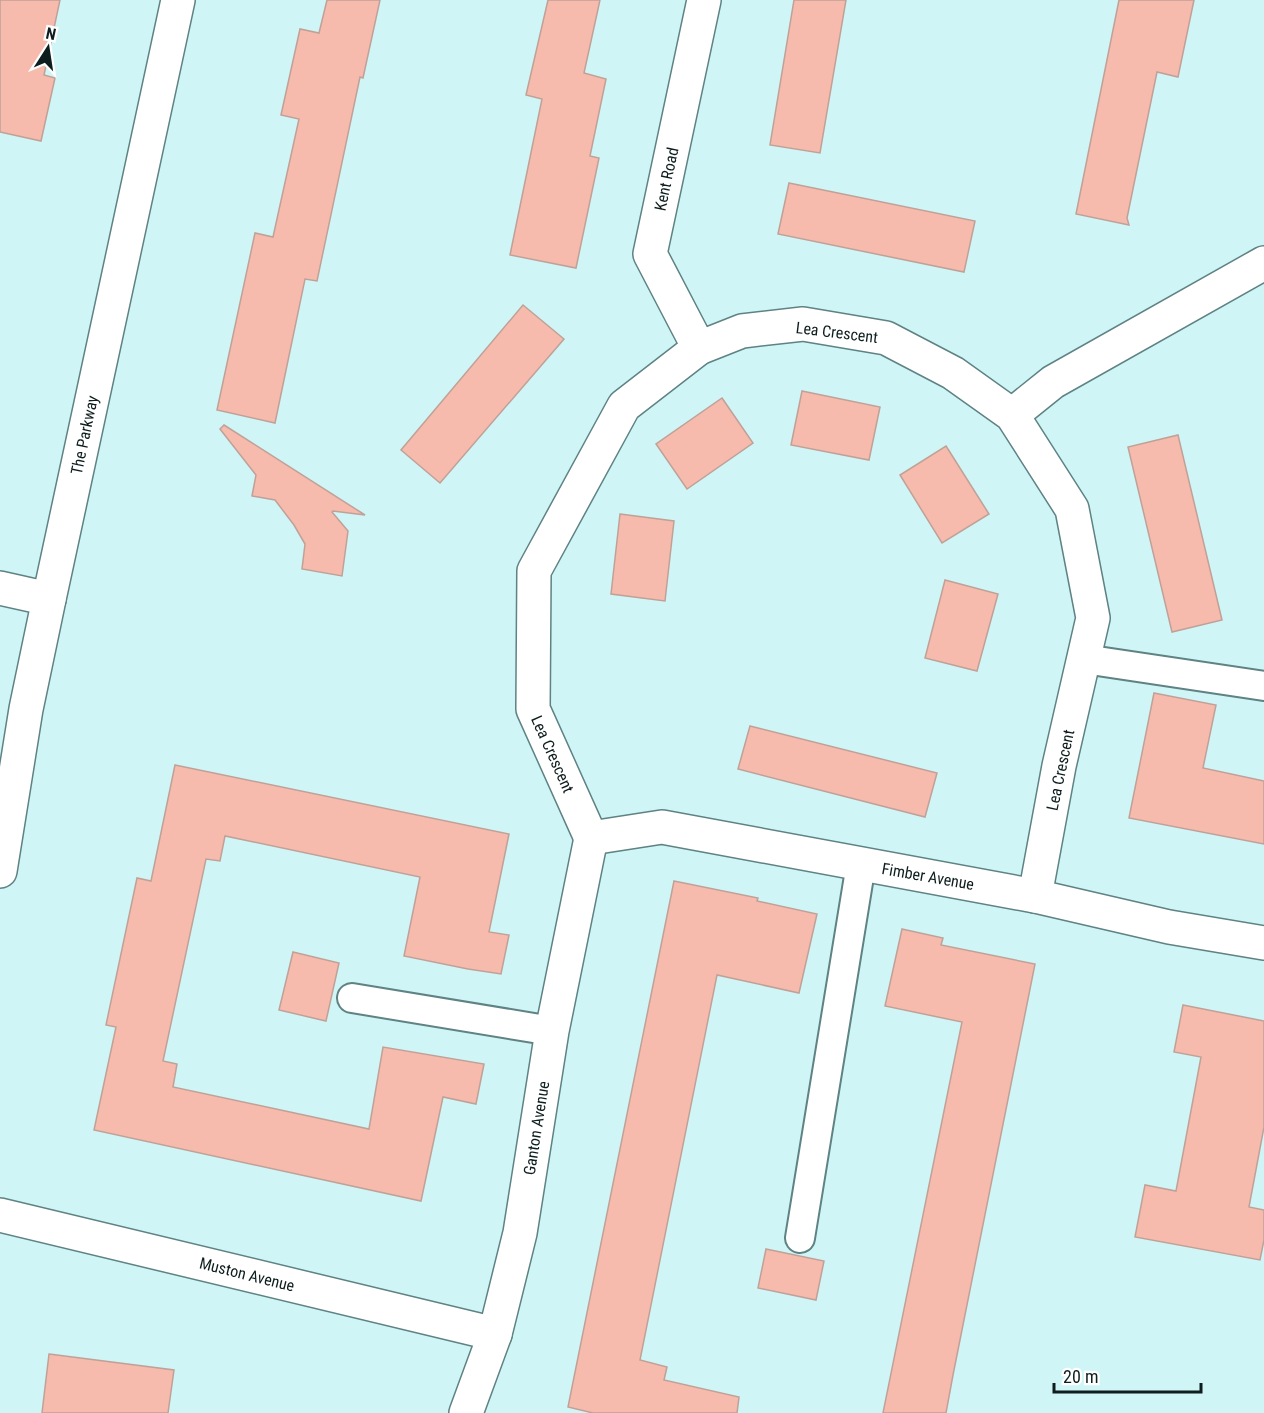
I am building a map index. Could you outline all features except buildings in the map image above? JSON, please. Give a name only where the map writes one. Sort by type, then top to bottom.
[{"type":"street","name":"The Parkway","points":[[0,871],[26,709],[48,599],[178,0]]},
{"type":"street","name":"Kent Road","points":[[699,348],[650,254],[704,0]]},
{"type":"street","points":[[1012,415],[1053,382],[1264,263]]},
{"type":"street","name":"Lea Crescent","points":[[591,838],[532,709],[534,570],[624,406],[699,348],[742,331],[803,324],[886,338],[953,373],[1012,415],[1072,509],[1093,618],[1059,766],[1035,896]]},
{"type":"street","points":[[0,588],[48,599]]},
{"type":"street","name":"Fimber Avenue","points":[[591,838],[662,827],[1035,896],[1169,927],[1264,943]]},
{"type":"street","name":"Ganton Avenue","points":[[466,1413],[495,1334],[519,1233],[552,1031],[591,838]]},
{"type":"street","name":"Muston Avenue","points":[[0,1215],[495,1334]]},
{"type":"lane","points":[[1084,659],[1264,686]]},
{"type":"lane","points":[[800,1238],[861,864]]},
{"type":"lane","points":[[352,998],[552,1031]]}]
